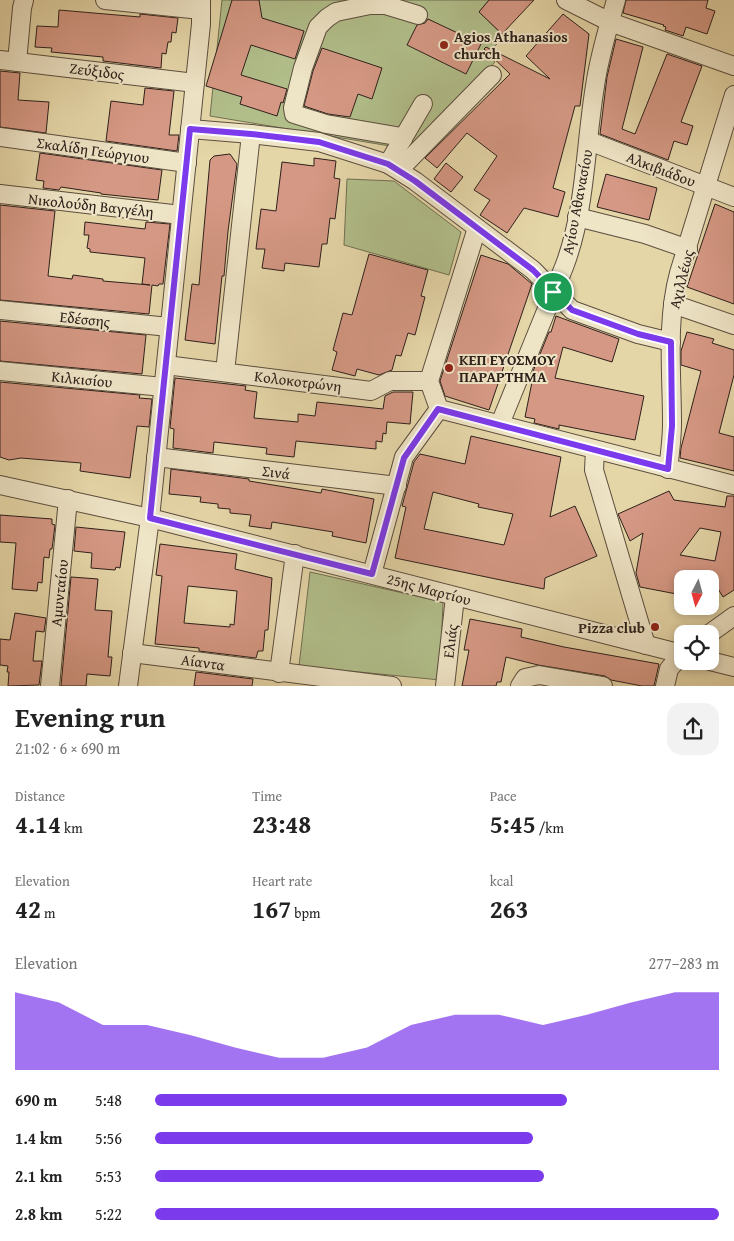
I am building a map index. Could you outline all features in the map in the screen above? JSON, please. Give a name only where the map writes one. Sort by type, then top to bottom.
[{"type":"street","points":[[9,61],[24,0]]},
{"type":"street","points":[[105,0],[201,5],[182,215],[150,518],[128,686]]},
{"type":"street","points":[[566,0],[610,22],[734,66]]},
{"type":"street","name":"Αγίου Αθανασίου","points":[[500,424],[568,254],[577,217],[595,84],[616,0]]},
{"type":"street","points":[[403,139],[396,136],[326,124],[294,114],[293,108],[303,68],[318,27],[327,18],[336,12],[385,5],[418,15]]},
{"type":"street","name":"Ζεύξιδος","points":[[9,61],[195,83]]},
{"type":"street","points":[[394,167],[492,74]]},
{"type":"street","name":"Αχιλλέως","points":[[668,469],[672,426],[671,342],[673,304],[677,280],[734,95]]},
{"type":"street","points":[[394,167],[403,139],[424,104]]},
{"type":"street","points":[[190,129],[319,142],[394,167],[533,270],[566,306],[578,313],[638,334],[671,342]]},
{"type":"street","points":[[225,372],[251,134]]},
{"type":"street","name":"Σκαλίδη Γεώργιου","points":[[0,137],[187,163]]},
{"type":"street","name":"Αλκιβιάδου","points":[[588,141],[734,197]]},
{"type":"street","name":"Νικολούδη Βαγγέλη","points":[[0,194],[182,215]]},
{"type":"street","points":[[577,217],[645,234],[688,249]]},
{"type":"street","points":[[438,409],[428,381],[477,228]]},
{"type":"street","points":[[673,304],[734,325]]},
{"type":"street","name":"Εδέσσης","points":[[0,310],[169,327]]},
{"type":"street","name":"Κολοκοτρώνη","points":[[166,365],[371,391],[390,381],[428,381]]},
{"type":"street","name":"Κιλκισίου","points":[[0,371],[163,387]]},
{"type":"street","points":[[438,409],[734,485]]},
{"type":"street","points":[[372,574],[404,458],[438,409]]},
{"type":"street","points":[[595,450],[594,470],[646,645]]},
{"type":"street","name":"Σινά","points":[[156,457],[397,486]]},
{"type":"street","name":"25ης Μαρτίου","points":[[0,485],[150,518],[674,652]]},
{"type":"street","name":"Αμυνταίου","points":[[50,686],[68,499]]},
{"type":"street","points":[[279,673],[295,554]]},
{"type":"street","name":"Ελιάς","points":[[445,686],[455,596]]},
{"type":"street","points":[[719,627],[734,616]]},
{"type":"street","name":"Αίαντα","points":[[132,653],[279,673],[332,683],[392,686]]},
{"type":"street","points":[[665,686],[668,669],[674,663]]},
{"type":"street","points":[[719,663],[734,667]]},
{"type":"street","points":[[520,686],[525,678],[539,676],[603,686]]},
{"type":"green space","points":[[222,0],[489,0],[479,12],[504,36],[487,55],[495,62],[414,150],[210,116]]},
{"type":"green space","points":[[347,179],[394,181],[461,232],[449,275],[344,245]]},
{"type":"green space","points":[[310,572],[443,602],[440,680],[299,666]]},
{"type":"building","points":[[232,0],[259,0],[262,18],[304,31],[295,59],[251,45],[241,75],[287,89],[277,116],[240,104],[242,97],[206,86]]},
{"type":"building","points":[[489,0],[534,0],[502,34],[479,12]]},
{"type":"building","points":[[626,0],[708,0],[706,8],[715,11],[707,34],[686,27],[683,36],[665,30],[666,27],[664,25],[623,13]]},
{"type":"building","points":[[59,10],[140,17],[140,14],[178,18],[176,33],[172,32],[171,42],[168,42],[166,54],[162,53],[161,68],[103,61],[103,57],[51,52],[52,48],[35,47],[37,26],[58,27]]},
{"type":"building","points":[[563,14],[589,34],[580,106],[575,106],[553,188],[565,192],[558,217],[524,208],[507,233],[480,215],[490,200],[474,190],[497,156],[467,133],[437,168],[425,158],[510,74],[484,49],[486,47],[550,79],[526,56]]},
{"type":"building","name":"Agios Athanasios church","points":[[428,19],[481,44],[466,74],[407,45],[417,25],[425,23]]},
{"type":"building","points":[[616,39],[643,47],[622,129],[635,134],[667,54],[702,66],[681,122],[693,126],[687,145],[674,141],[668,160],[600,134],[607,77]]},
{"type":"building","points":[[322,48],[382,68],[372,99],[358,94],[350,117],[328,114],[304,106],[313,71]]},
{"type":"building","points":[[0,71],[20,73],[18,100],[49,102],[46,133],[0,127]]},
{"type":"building","points":[[145,88],[174,91],[169,135],[179,135],[177,151],[106,141],[111,101],[143,105]]},
{"type":"building","points":[[40,153],[162,170],[158,200],[101,194],[61,187],[59,190],[43,188],[44,181],[36,180]]},
{"type":"building","points":[[230,154],[237,164],[215,344],[185,340],[192,284],[199,285],[210,160],[214,156]]},
{"type":"building","points":[[314,158],[336,161],[334,178],[340,179],[335,219],[330,218],[327,244],[322,244],[319,267],[285,263],[284,271],[262,268],[265,249],[256,249],[261,209],[276,211],[282,162],[314,166]]},
{"type":"building","points":[[446,163],[463,177],[451,192],[434,179]]},
{"type":"building","points":[[606,174],[657,188],[649,220],[597,207]]},
{"type":"building","points":[[715,204],[734,212],[734,304],[687,287]]},
{"type":"building","points":[[0,205],[55,211],[48,276],[72,279],[73,275],[103,279],[103,281],[150,285],[142,284],[145,258],[90,252],[90,249],[87,248],[89,235],[84,235],[85,222],[145,229],[146,222],[170,224],[163,284],[158,286],[152,285],[149,314],[0,300]]},
{"type":"building","points":[[369,254],[428,270],[421,296],[425,297],[415,335],[408,333],[401,356],[396,355],[392,370],[379,375],[357,369],[355,376],[332,370],[337,352],[333,350],[343,313],[352,315]]},
{"type":"building","points":[[481,255],[508,264],[532,284],[489,410],[445,396],[440,381]]},
{"type":"building","points":[[556,316],[619,339],[612,362],[563,347],[555,378],[644,396],[635,440],[559,425],[559,429],[534,423],[535,419],[525,417],[532,382],[529,381],[549,332],[551,332]]},
{"type":"building","points":[[0,321],[146,335],[142,374],[0,361]]},
{"type":"building","points":[[687,332],[714,339],[712,343],[734,350],[734,375],[719,433],[734,437],[734,471],[680,458],[701,371],[681,365],[681,351]]},
{"type":"building","points":[[175,378],[246,386],[245,390],[257,392],[254,418],[298,422],[298,414],[315,416],[317,402],[383,409],[385,396],[393,392],[413,392],[410,424],[387,422],[386,434],[383,433],[382,442],[376,441],[376,449],[296,441],[294,457],[266,454],[267,448],[214,442],[213,453],[173,448],[174,429],[170,428]]},
{"type":"building","points":[[0,382],[140,395],[139,398],[152,399],[149,427],[137,426],[130,478],[80,471],[81,463],[21,458],[9,460],[0,457]]},
{"type":"building","points":[[471,436],[561,457],[550,517],[575,506],[597,556],[545,578],[544,589],[395,558],[406,507],[402,506],[414,462],[420,454],[465,464]],"holes":[[[433,492],[479,504],[478,507],[513,514],[504,545],[424,529]]]},
{"type":"building","points":[[171,469],[249,479],[249,481],[321,493],[322,489],[374,499],[366,543],[332,536],[333,532],[272,522],[271,529],[249,526],[251,515],[230,513],[230,509],[218,508],[218,504],[200,502],[201,497],[169,494]]},
{"type":"building","points":[[669,491],[674,500],[725,507],[727,496],[734,496],[734,590],[723,597],[719,590],[719,570],[674,570],[674,593],[640,587],[636,573],[643,533],[630,541],[618,514]],"holes":[[[700,528],[721,532],[715,561],[680,555]]]},
{"type":"building","points":[[0,515],[52,519],[52,524],[55,525],[52,549],[50,549],[49,558],[44,557],[42,583],[38,582],[37,591],[12,589],[16,543],[0,542]]},
{"type":"building","points":[[76,527],[125,532],[120,568],[116,567],[115,570],[91,568],[92,553],[74,551]]},
{"type":"building","points":[[160,544],[237,554],[235,569],[272,578],[268,630],[265,630],[263,651],[258,651],[256,658],[199,651],[199,648],[155,644],[162,576],[156,575]],"holes":[[[188,586],[237,591],[234,625],[230,624],[230,627],[184,623]]]},
{"type":"building","points":[[71,577],[98,579],[95,610],[112,611],[108,657],[112,657],[110,676],[87,674],[86,686],[61,686]]},
{"type":"building","points":[[15,613],[46,618],[44,632],[36,631],[33,661],[42,661],[39,685],[8,686],[8,666],[0,665],[0,639],[10,640]]},
{"type":"building","points":[[470,619],[522,629],[521,637],[564,647],[659,664],[654,686],[642,686],[611,680],[605,676],[538,665],[506,657],[501,682],[497,682],[496,686],[462,686],[469,650],[464,650]]},
{"type":"building","points":[[196,672],[253,679],[252,686],[194,686]]},
{"type":"place","name":"Agios Athanasios church","points":[[444,45]]},
{"type":"place","name":"ΚΕΠ ΕΥΟΣΜΟΥ ΠΑΡΑΡΤΗΜΑ","points":[[449,368]]},
{"type":"place","name":"Pizza club","points":[[655,627]]},
{"type":"route","points":[[190,129],[319,142],[388,164],[415,181],[533,270],[553,292],[566,306],[578,313],[638,334],[671,342],[672,426],[668,469],[438,409],[404,458],[372,574],[150,518],[190,129]]}]
